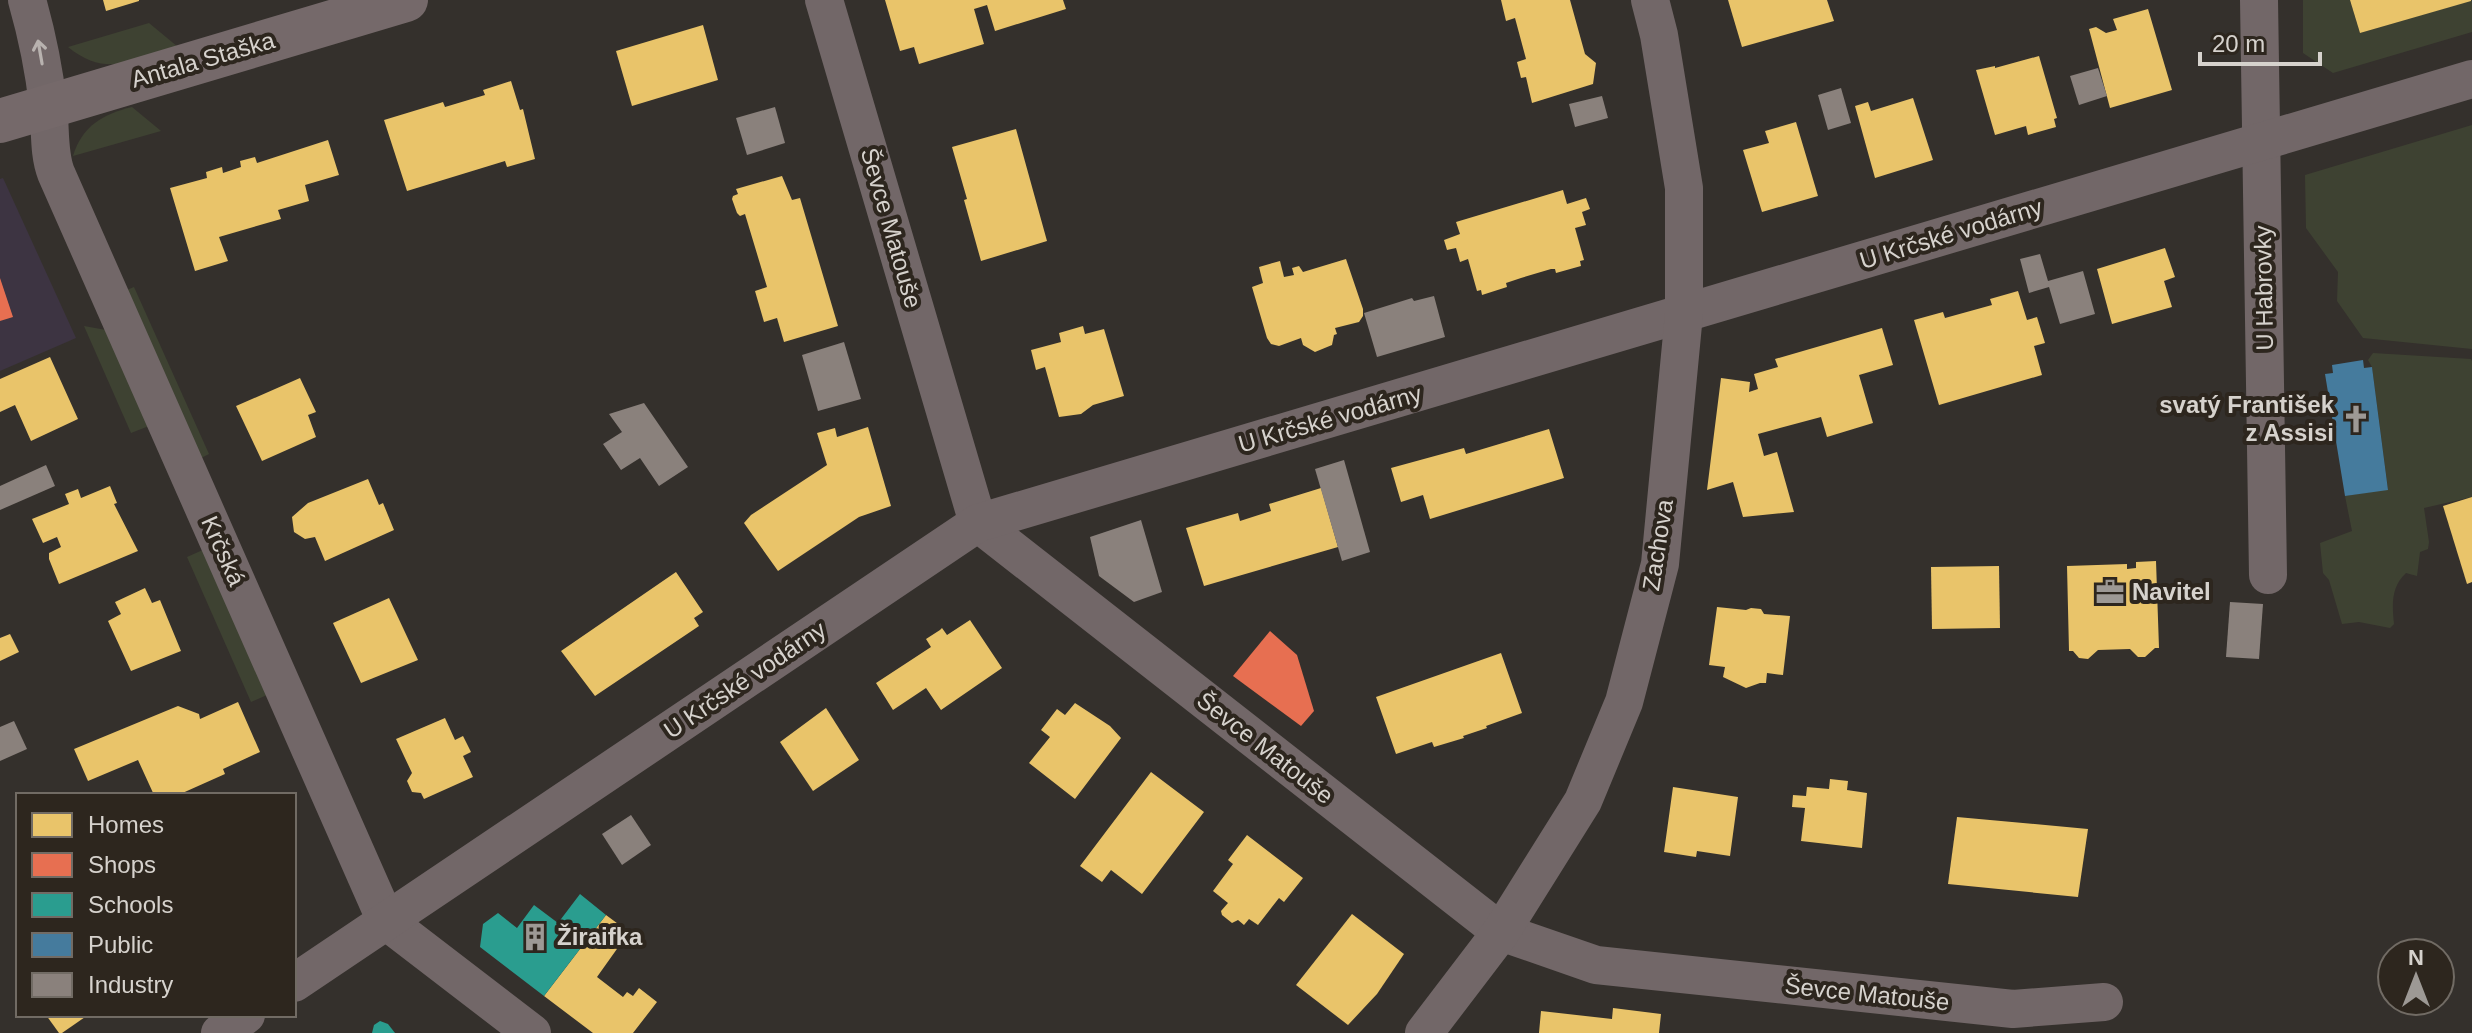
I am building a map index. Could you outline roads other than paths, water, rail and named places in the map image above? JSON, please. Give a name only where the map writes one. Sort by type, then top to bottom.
[{"type":"street","name":"Krčská","points":[[27,0],[39,42],[49,106],[52,162],[56,173],[386,921],[532,1033]]},
{"type":"street","name":"Antala Staška","points":[[0,121],[406,0]]},
{"type":"street","name":"Ševce Matouše","points":[[824,0],[978,523],[1501,932],[1596,965],[2013,1009],[2104,1002]]},
{"type":"street","name":"Zachova","points":[[1424,1033],[1501,932],[1583,801],[1624,702],[1660,564],[1684,314],[1684,188],[1659,35],[1650,0]]},
{"type":"street","name":"U Habrovky","points":[[2259,0],[2268,575]]},
{"type":"street","name":"U Krčské vodárny","points":[[296,982],[978,523],[2472,79]]},
{"type":"street","points":[[220,1033],[243,1017]]},
{"type":"place","name":"svatý František z Assisi","points":[[2356,419]]},
{"type":"place","name":"Navitel","points":[[2110,592]]},
{"type":"place","name":"Žiraifka","points":[[535,937]]}]
